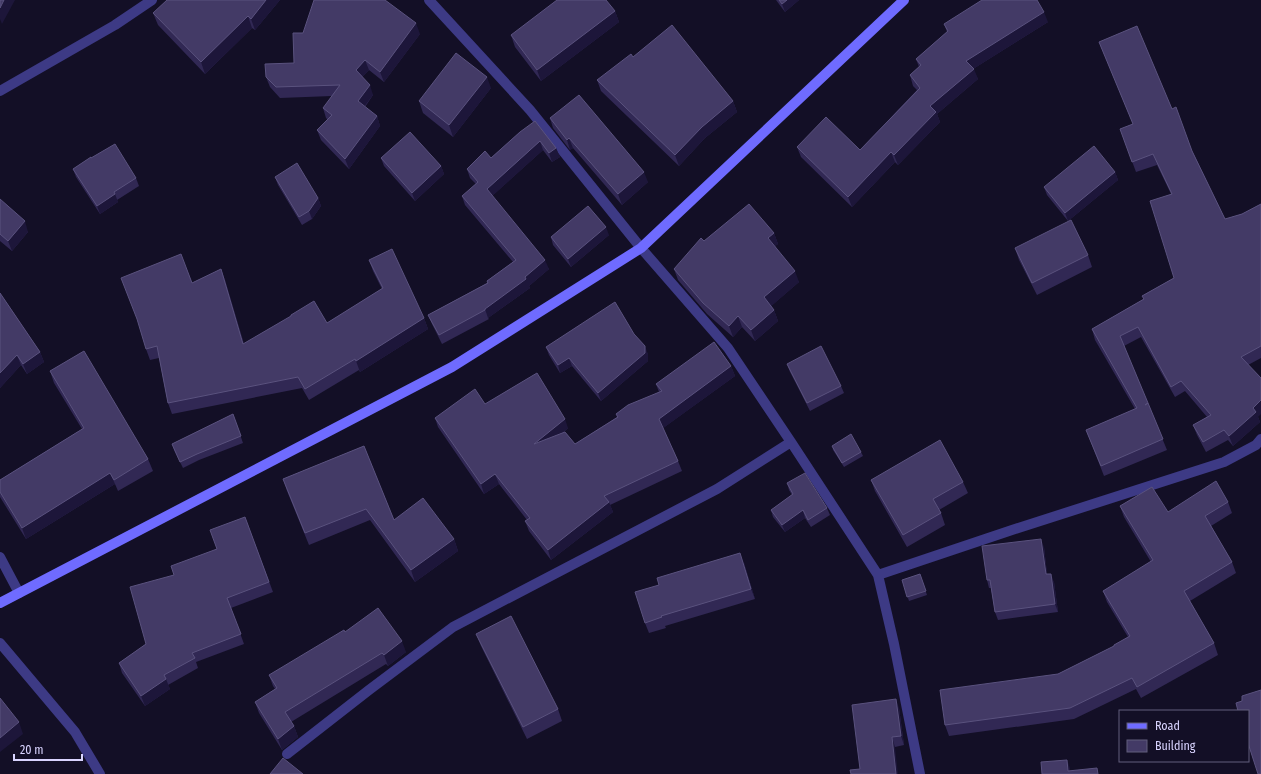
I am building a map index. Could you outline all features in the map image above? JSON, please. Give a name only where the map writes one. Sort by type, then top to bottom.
[{"type":"street","points":[[0,91],[115,25],[152,0]]},
{"type":"street","points":[[429,0],[530,110],[641,248],[728,348],[792,442],[878,575],[894,644],[920,774]]},
{"type":"street","points":[[0,603],[452,368],[641,248],[904,0]]},
{"type":"street","points":[[878,575],[1224,462],[1256,445],[1261,438]]},
{"type":"street","points":[[287,754],[453,627],[717,489],[792,442]]},
{"type":"street","points":[[0,557],[19,593]]},
{"type":"street","points":[[0,643],[75,732],[100,774]]},
{"type":"building","points":[[0,0],[4,0],[0,8]]},
{"type":"building","points":[[167,0],[266,0],[251,19],[248,16],[201,62],[153,13]]},
{"type":"building","points":[[314,0],[385,0],[416,23],[380,72],[365,60],[356,70],[370,85],[358,101],[377,116],[345,159],[317,130],[332,115],[323,108],[340,85],[276,87],[266,77],[265,64],[294,63],[293,33],[303,33]]},
{"type":"building","points":[[557,0],[606,0],[615,11],[537,70],[511,35]]},
{"type":"building","points":[[779,0],[787,0],[782,4]]},
{"type":"building","points":[[982,0],[1037,0],[1044,12],[966,61],[974,69],[930,106],[936,112],[894,155],[891,152],[848,197],[797,147],[826,117],[860,150],[920,88],[910,75],[921,65],[916,59],[948,31],[944,24]]},
{"type":"building","points":[[672,25],[733,101],[702,127],[675,155],[597,80],[631,54],[633,57]]},
{"type":"building","points":[[1137,26],[1172,109],[1176,107],[1192,151],[1225,219],[1242,214],[1261,204],[1261,346],[1241,357],[1261,378],[1261,400],[1253,408],[1256,412],[1229,436],[1224,430],[1203,442],[1193,425],[1211,415],[1181,381],[1171,387],[1138,327],[1120,336],[1163,439],[1101,466],[1086,430],[1137,408],[1092,329],[1144,299],[1142,296],[1174,278],[1150,201],[1172,194],[1153,154],[1132,162],[1120,129],[1133,124],[1099,42]]},
{"type":"building","points":[[456,53],[487,77],[449,125],[419,101]]},
{"type":"building","points":[[579,95],[644,172],[618,194],[569,138],[567,140],[550,118]]},
{"type":"building","points":[[535,121],[556,148],[549,153],[540,141],[487,189],[545,260],[525,277],[526,279],[485,310],[439,335],[428,315],[488,283],[487,281],[516,260],[462,196],[478,182],[467,169],[485,151],[491,158],[520,132]]},
{"type":"building","points":[[410,132],[441,166],[412,193],[381,158]]},
{"type":"building","points":[[115,144],[136,178],[114,192],[115,194],[97,206],[73,169]]},
{"type":"building","points":[[1094,146],[1115,172],[1065,213],[1044,187]]},
{"type":"building","points":[[297,163],[318,198],[309,211],[299,217],[275,177]]},
{"type":"building","points":[[0,199],[25,221],[8,241],[0,234]]},
{"type":"building","points":[[749,204],[774,233],[768,238],[795,271],[764,297],[774,310],[751,330],[738,316],[729,326],[703,303],[674,269],[701,238],[704,241]]},
{"type":"building","points":[[588,206],[606,227],[568,259],[551,237]]},
{"type":"building","points":[[1071,220],[1088,255],[1032,283],[1015,248]]},
{"type":"building","points":[[392,249],[424,318],[356,361],[355,359],[305,389],[298,377],[168,403],[157,346],[146,349],[137,319],[121,278],[181,254],[192,283],[221,269],[243,344],[314,301],[327,323],[383,288],[369,260]]},
{"type":"building","points":[[0,293],[40,352],[23,364],[17,355],[0,373]]},
{"type":"building","points":[[615,302],[634,334],[645,346],[645,353],[598,393],[569,358],[558,365],[546,347]]},
{"type":"building","points":[[714,342],[731,366],[659,419],[678,461],[604,496],[609,502],[548,550],[525,521],[530,518],[495,474],[481,484],[435,418],[475,389],[485,404],[537,373],[565,419],[534,444],[565,432],[575,444],[618,417],[616,414],[628,405],[662,391],[656,384]]},
{"type":"building","points":[[821,346],[841,386],[807,403],[787,364]]},
{"type":"building","points":[[84,351],[148,459],[114,480],[110,473],[22,528],[0,492],[0,480],[84,428],[50,371]]},
{"type":"building","points":[[233,414],[241,436],[180,462],[172,444]]},
{"type":"building","points":[[851,434],[861,452],[842,463],[832,446]]},
{"type":"building","points":[[940,440],[963,482],[933,499],[941,513],[903,535],[871,480]]},
{"type":"building","points":[[364,446],[394,520],[423,498],[454,539],[411,570],[366,509],[305,533],[283,479]]},
{"type":"building","points":[[805,473],[827,508],[808,520],[803,510],[782,525],[771,510],[793,494],[787,483]]},
{"type":"building","points":[[1216,481],[1228,502],[1205,516],[1232,562],[1184,591],[1214,643],[1137,687],[1132,678],[1070,708],[945,725],[940,690],[1058,674],[1114,646],[1130,636],[1103,591],[1153,560],[1120,506],[1152,487],[1168,512]]},
{"type":"building","points":[[245,517],[269,582],[227,598],[241,634],[192,653],[195,658],[164,675],[166,679],[141,696],[119,663],[146,644],[130,587],[174,575],[171,566],[217,549],[210,530]]},
{"type":"building","points":[[1041,539],[1046,574],[1051,574],[1055,604],[995,612],[990,580],[987,580],[982,546]]},
{"type":"building","points":[[740,553],[751,589],[661,616],[662,617],[645,623],[635,592],[659,585],[657,578]]},
{"type":"building","points":[[920,574],[926,591],[907,597],[902,580]]},
{"type":"building","points":[[378,608],[402,641],[384,655],[382,653],[285,712],[294,726],[278,739],[255,702],[277,688],[269,675],[344,630],[345,632]]},
{"type":"building","points":[[511,616],[558,709],[523,727],[476,634]]},
{"type":"building","points":[[1261,690],[1261,774],[1258,774],[1249,746],[1249,710],[1238,710],[1236,703],[1242,701],[1242,696]]},
{"type":"building","points":[[0,698],[19,722],[0,738]]},
{"type":"building","points":[[896,699],[901,736],[892,737],[896,774],[851,774],[850,770],[860,769],[852,705]]},
{"type":"building","points":[[283,758],[303,774],[270,774]]},
{"type":"building","points":[[1067,760],[1068,771],[1097,768],[1098,774],[1042,774],[1041,762]]}]
